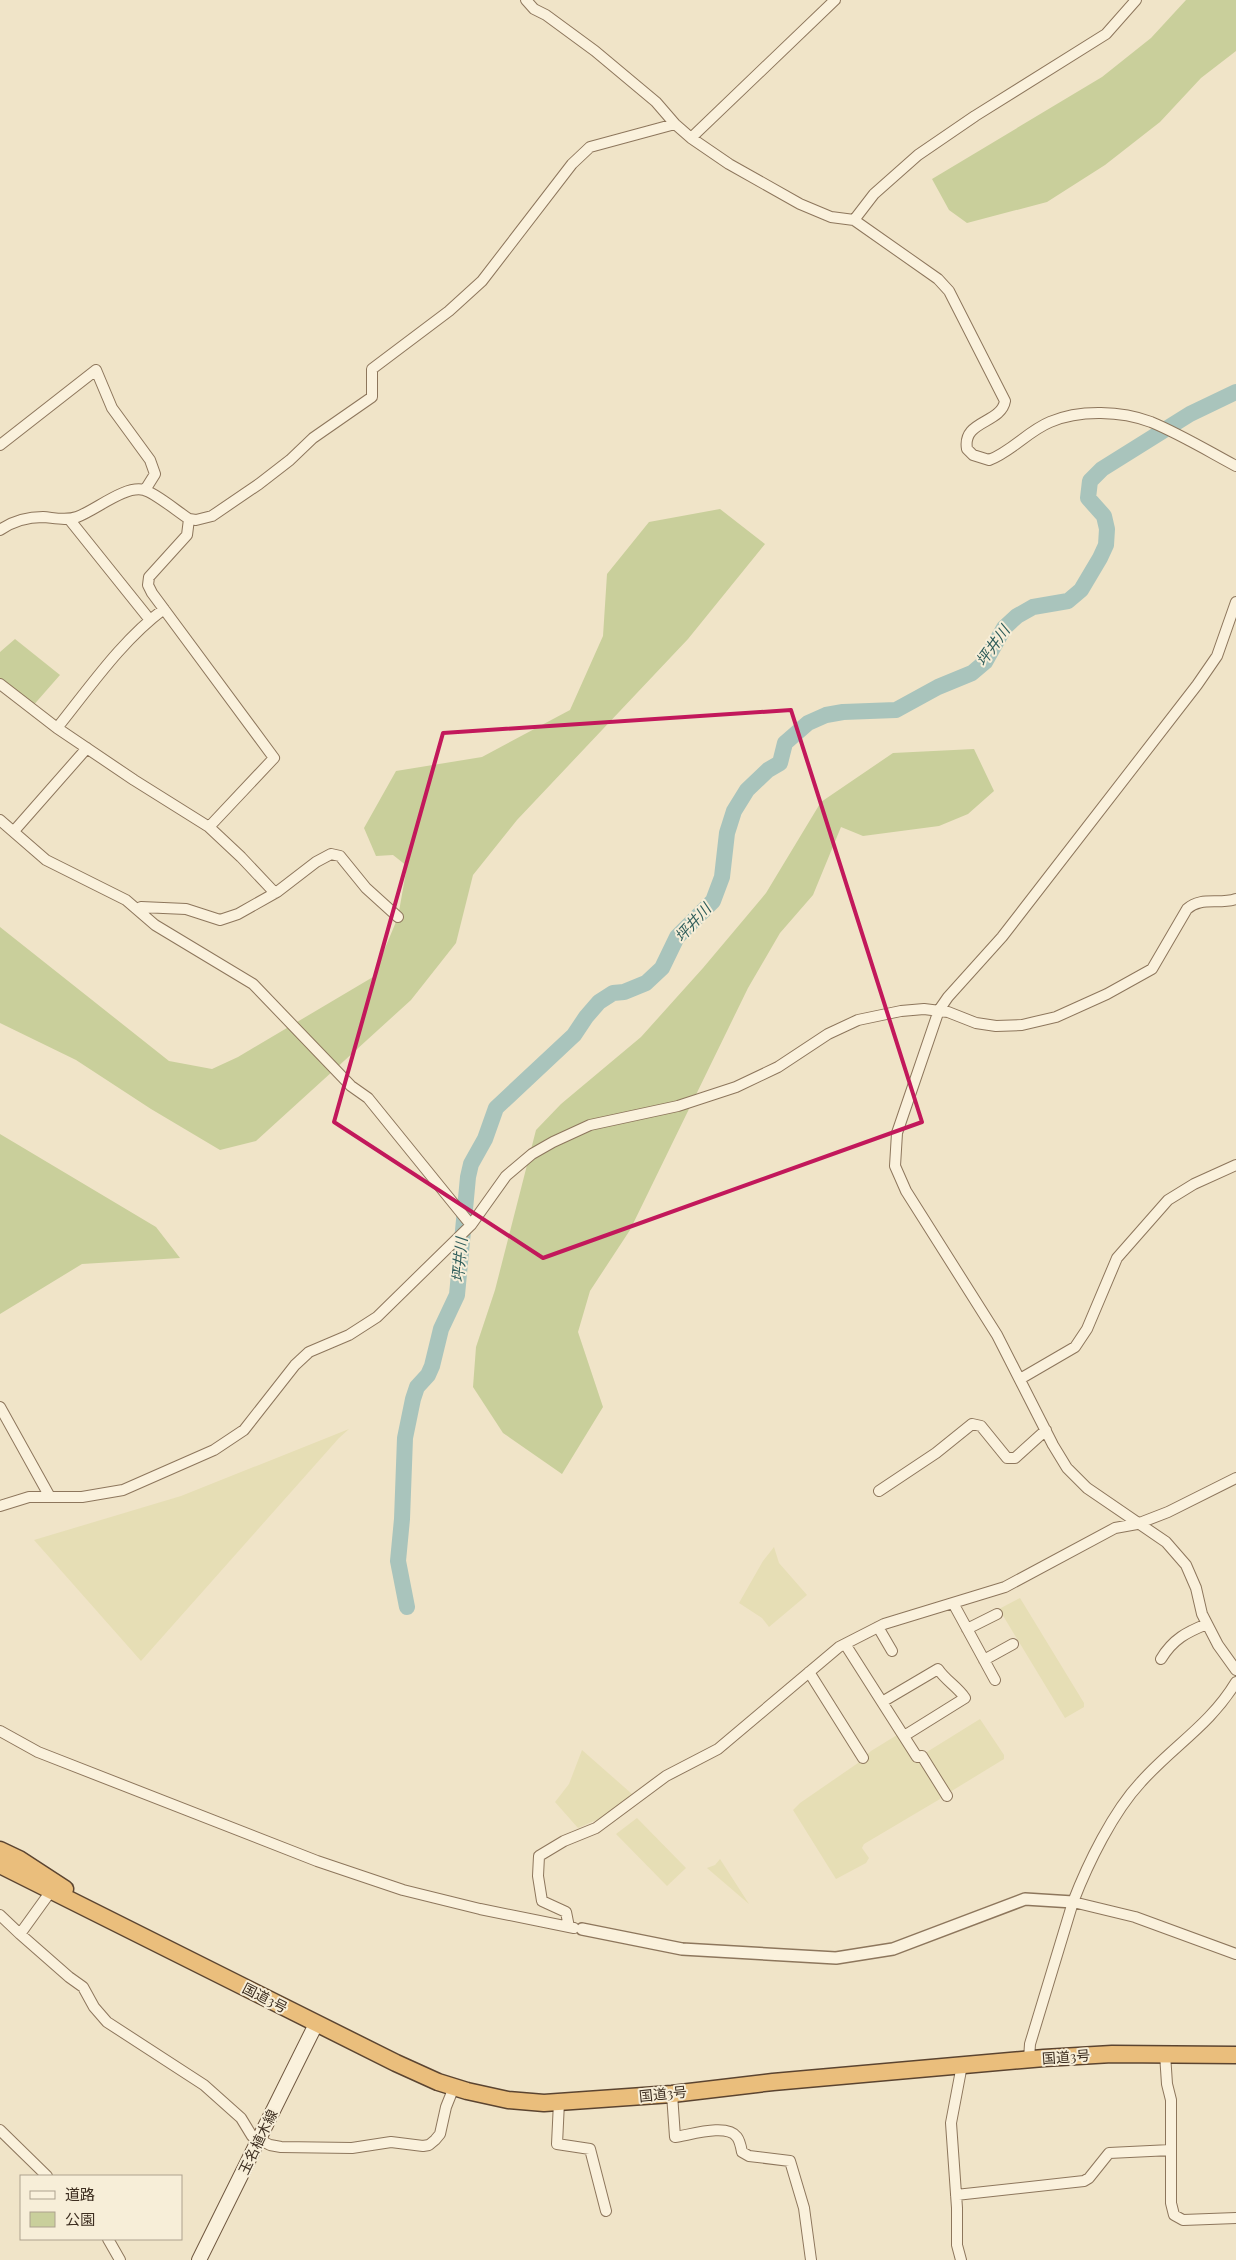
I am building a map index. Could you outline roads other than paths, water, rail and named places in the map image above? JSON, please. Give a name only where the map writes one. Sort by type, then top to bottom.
[{"type":"highway","name":"国道3号","points":[[0,1850],[19,1858],[126,1928]]},
{"type":"highway","name":"国道3号","points":[[0,1865],[396,2064],[454,2087],[508,2100],[559,2102],[672,2094],[773,2082],[1029,2059],[1112,2054],[1236,2055]]},
{"type":"main road","name":"玉名植木線","points":[[199,2260],[316,2024]]},
{"type":"street","points":[[526,0],[534,9],[546,15],[603,57],[656,102],[675,124],[691,138],[729,164],[800,204],[831,217],[854,220],[943,284],[949,291],[1004,396],[1004,406],[999,414],[977,425],[968,435],[967,448],[973,455],[984,459],[994,458],[1050,422],[1077,415],[1120,415],[1152,422],[1236,466]]},
{"type":"street","points":[[691,138],[835,0]]},
{"type":"street","points":[[854,220],[874,194],[918,156],[975,116],[1106,34],[1136,0]]},
{"type":"street","points":[[0,530],[22,519],[42,517],[69,519],[91,512],[126,492],[136,489],[145,490],[189,519],[196,520],[212,516],[259,484],[290,460],[313,438],[372,397],[372,369],[449,311],[482,281],[572,164],[590,147],[675,124]]},
{"type":"street","points":[[0,445],[96,370],[112,408],[150,460],[155,474],[145,490]]},
{"type":"street","points":[[69,519],[150,620]]},
{"type":"street","points":[[189,519],[187,535],[149,577],[152,593],[274,758],[209,827]]},
{"type":"street","points":[[1236,602],[1217,656],[1197,685],[1002,937],[948,997],[939,1010],[897,1133],[894,1152],[896,1166],[913,1204],[997,1335],[1067,1468],[1087,1488],[1137,1524],[1166,1542],[1186,1565],[1207,1624],[1218,1645],[1236,1670]]},
{"type":"street","points":[[57,728],[113,660],[150,620],[164,609]]},
{"type":"street","points":[[0,684],[57,728],[209,827],[241,857],[274,893]]},
{"type":"street","points":[[14,831],[88,748]]},
{"type":"street","points":[[0,820],[51,863],[126,900],[155,925],[253,984],[351,1086],[368,1098],[471,1225]]},
{"type":"street","points":[[137,909],[141,907],[186,909],[220,920],[238,914],[274,893],[316,862],[331,854],[337,854],[366,888],[398,917]]},
{"type":"street","points":[[0,1506],[29,1497],[82,1498],[123,1490],[214,1450],[244,1430],[302,1358],[309,1352],[349,1335],[377,1317],[471,1225],[506,1176],[532,1154],[590,1125],[678,1106],[736,1087],[778,1067],[828,1034],[858,1020],[912,1009],[939,1010],[976,1022],[996,1026],[1034,1023],[1056,1017],[1107,994],[1152,969],[1186,909],[1191,905],[1202,902],[1236,899]]},
{"type":"street","points":[[1020,1379],[1075,1347],[1087,1329],[1117,1258],[1168,1200],[1194,1184],[1236,1165]]},
{"type":"street","points":[[0,1407],[50,1497]]},
{"type":"street","points":[[879,1491],[936,1453],[972,1424],[981,1426],[1007,1458],[1015,1458],[1046,1430]]},
{"type":"street","points":[[569,1926],[566,1912],[542,1901],[538,1876],[539,1856],[564,1841],[596,1828],[666,1776],[718,1749],[845,1644],[878,1627],[1005,1587],[1115,1528],[1137,1524],[1168,1512],[1236,1478]]},
{"type":"street","points":[[953,1603],[995,1680]]},
{"type":"street","points":[[967,1629],[997,1614]]},
{"type":"street","points":[[1161,1659],[1169,1646],[1183,1634],[1207,1624]]},
{"type":"street","points":[[878,1627],[892,1651]]},
{"type":"street","points":[[845,1644],[917,1757],[922,1756],[947,1796]]},
{"type":"street","points":[[984,1660],[1014,1644]]},
{"type":"street","points":[[882,1702],[938,1669],[946,1680],[958,1687],[965,1698],[904,1736]]},
{"type":"street","points":[[809,1672],[863,1758]]},
{"type":"street","points":[[1029,2059],[1030,2044],[1073,1902],[1080,1883],[1115,1816],[1141,1782],[1223,1703],[1236,1682]]},
{"type":"street","points":[[0,1731],[38,1752],[317,1861],[403,1890],[480,1909],[682,1949],[836,1958],[893,1949],[1025,1899],[1073,1902],[1135,1917],[1236,1954]]},
{"type":"street","points":[[0,1842],[19,1858]]},
{"type":"street","points":[[20,1934],[51,1892]]},
{"type":"street","points":[[0,1916],[69,1977],[83,1987],[94,2007],[107,2022],[204,2086],[236,2113],[252,2136],[259,2140],[282,2148],[352,2148],[397,2142],[423,2146],[435,2140],[440,2134],[446,2107],[454,2087]]},
{"type":"street","points":[[1165,2054],[1167,2084],[1171,2100],[1173,2211],[1177,2218],[1236,2218]]},
{"type":"street","points":[[960,2260],[957,2245],[951,2123],[962,2065]]},
{"type":"street","points":[[672,2094],[675,2137],[721,2129],[731,2131],[738,2137],[742,2152],[749,2156],[790,2160],[804,2208],[812,2260]]},
{"type":"street","points":[[559,2102],[556,2144],[590,2149],[606,2211]]},
{"type":"street","points":[[0,2130],[47,2175]]},
{"type":"street","points":[[956,2195],[1084,2181],[1089,2178],[1109,2153],[1171,2150]]},
{"type":"street","points":[[109,2240],[120,2260]]},
{"type":"waterway","name":"坪井川","points":[[407,1607],[398,1561],[402,1519],[405,1438],[417,1387],[428,1375],[432,1366],[441,1329],[457,1295],[468,1177],[471,1164],[485,1139],[496,1108],[574,1035],[599,1002],[613,993],[624,992],[646,983],[662,968],[677,937],[713,901],[722,877],[727,833],[734,811],[747,790],[768,770],[780,763],[785,743],[808,723],[826,715],[843,712],[896,710],[938,687],[972,673],[985,662],[1004,628],[1017,616],[1033,607],[1068,601],[1081,590],[1106,545],[1107,529],[1104,516],[1088,498],[1090,481],[1102,469],[1190,414],[1236,392]]}]
